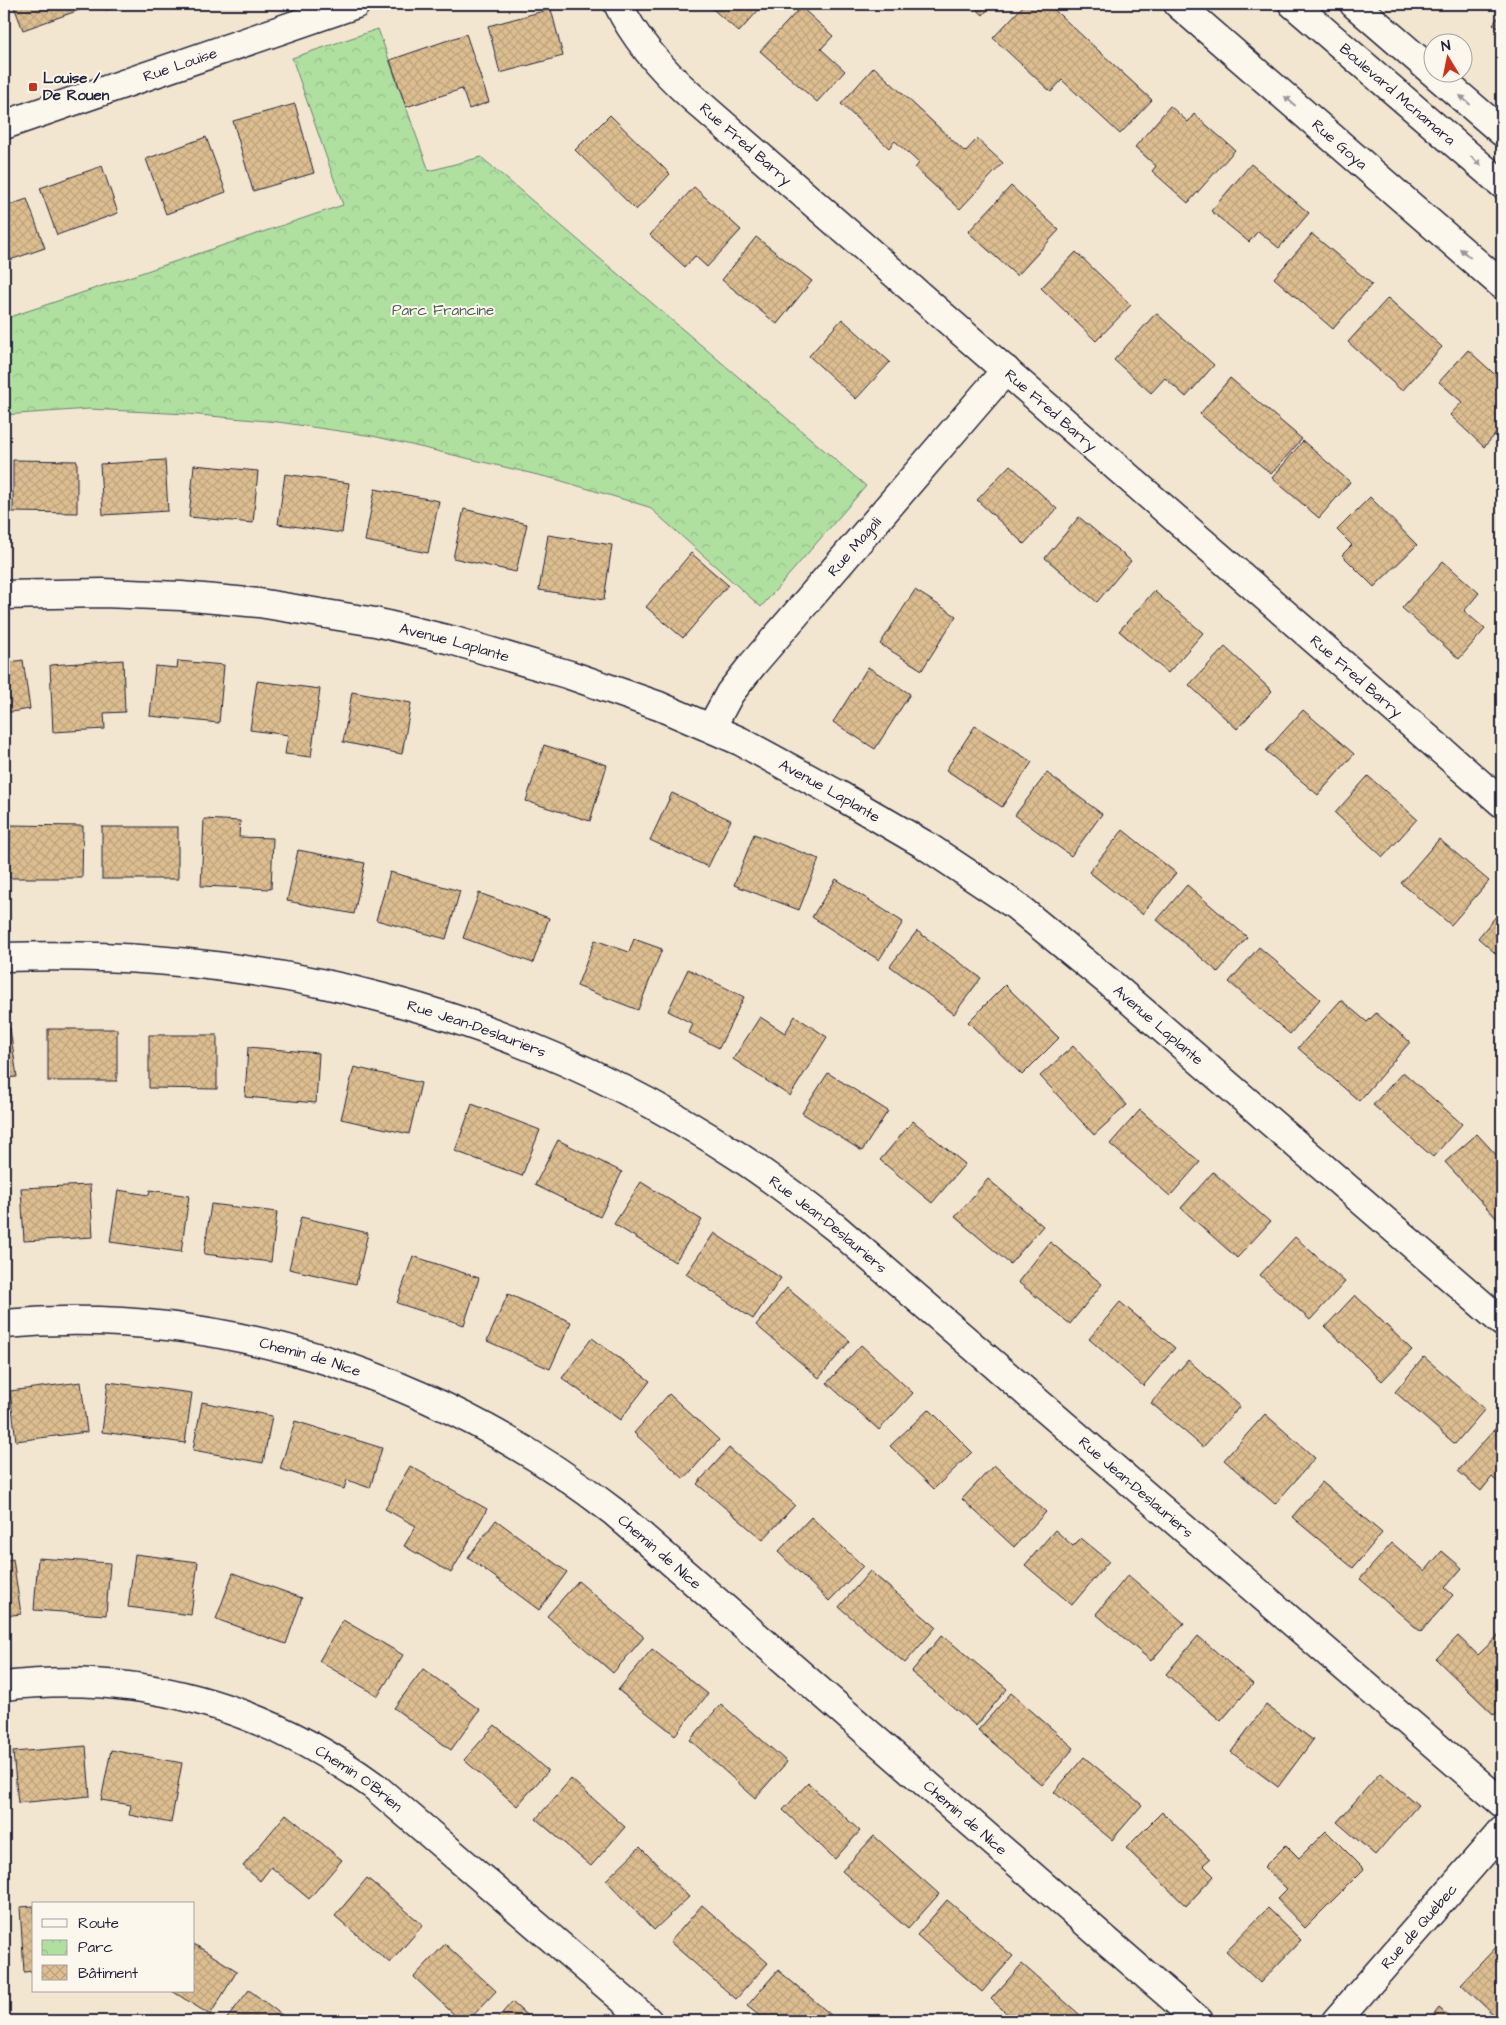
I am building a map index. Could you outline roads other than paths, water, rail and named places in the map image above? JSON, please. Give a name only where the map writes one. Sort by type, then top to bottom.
[{"type":"street","name":"Rue Louise","points":[[4,125],[356,4]]},
{"type":"street","name":"Rue Fred Barry","points":[[618,4],[636,36],[671,78],[1502,803]]},
{"type":"street","name":"Rue Goya","points":[[1178,4],[1502,285]]},
{"type":"street","name":"Boulevard Mcnamara","points":[[1293,4],[1502,184]]},
{"type":"street","points":[[1354,4],[1502,132]]},
{"type":"street","name":"Rue Magali","points":[[711,728],[730,693],[753,664],[1006,370]]},
{"type":"street","name":"Avenue Laplante","points":[[4,595],[103,593],[181,596],[258,603],[355,619],[451,640],[570,675],[659,706],[711,728],[800,773],[887,822],[956,864],[1015,905],[1117,990],[1502,1322]]},
{"type":"street","name":"Rue Jean-Deslauriers","points":[[4,957],[86,956],[167,960],[272,973],[343,988],[445,1016],[522,1044],[596,1076],[668,1114],[737,1156],[836,1228],[1502,1803]]},
{"type":"street","name":"Chemin de Nice","points":[[4,1324],[52,1322],[132,1324],[197,1331],[292,1350],[369,1374],[443,1405],[514,1443],[582,1487],[614,1512],[1199,2021]]},
{"type":"street","name":"Chemin O'Brien","points":[[4,1686],[75,1682],[146,1688],[207,1702],[266,1723],[295,1736],[349,1768],[387,1796],[648,2021]]},
{"type":"street","name":"Rue de Québec","points":[[1336,2021],[1502,1831]]},
{"type":"place","name":"Louise / De Rouen","points":[[33,87]]},
{"type":"park label","name":"Parc Francine","points":[[443,310]]}]
